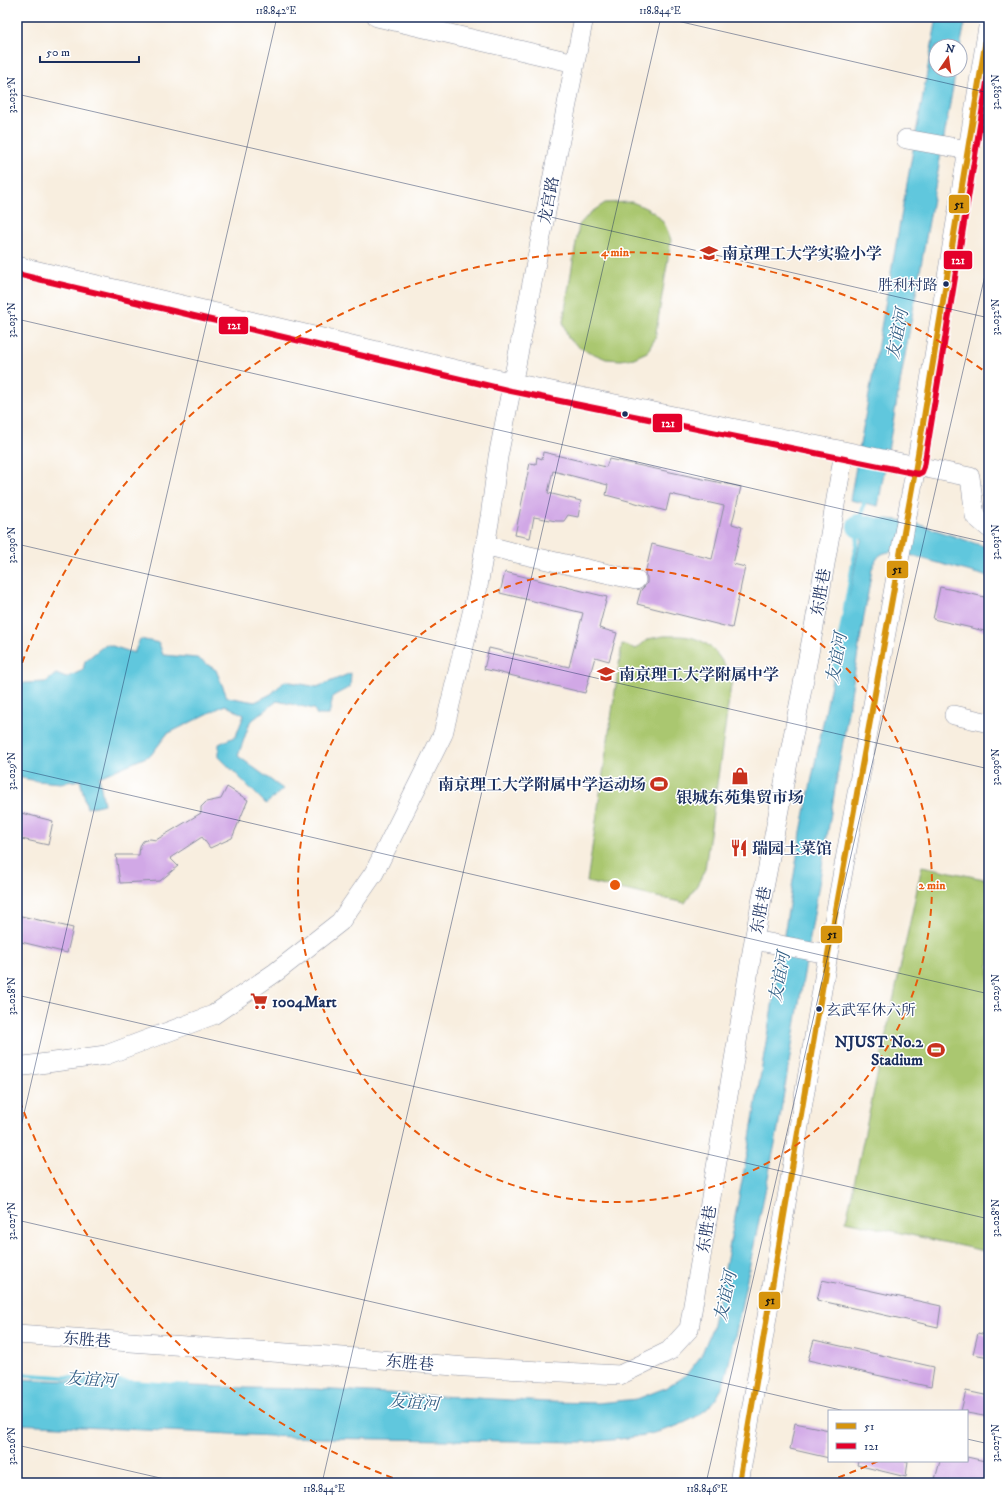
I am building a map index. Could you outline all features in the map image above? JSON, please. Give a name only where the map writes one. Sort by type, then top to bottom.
[{"type":"street","points":[[377,17],[575,64]]},
{"type":"street","name":"龙宫路","points":[[17,1067],[106,1055],[213,1015],[276,972],[340,922],[374,873],[442,734],[476,592],[490,517],[498,457],[584,17]]},
{"type":"street","points":[[739,1483],[828,954],[912,487],[908,465],[968,150],[989,21]]},
{"type":"street","points":[[906,139],[968,150]]},
{"type":"street","points":[[17,266],[513,383],[970,477],[975,516],[989,528]]},
{"type":"street","name":"东胜巷","points":[[17,1334],[466,1367],[620,1375],[669,1351],[689,1329],[760,941],[844,452]]},
{"type":"street","points":[[485,545],[636,580]]},
{"type":"street","points":[[954,715],[989,723]]},
{"type":"street","points":[[760,941],[828,954]]},
{"type":"green space","points":[[632,202],[658,216],[665,225],[671,240],[655,339],[647,352],[634,358],[621,360],[606,359],[580,348],[568,338],[563,322],[579,225],[590,213],[605,203]]},
{"type":"green space","name":"南京理工大学附属中学运动场","points":[[664,636],[690,637],[710,646],[726,667],[732,678],[705,869],[699,882],[685,903],[587,882],[622,644],[636,649],[648,639]]},
{"type":"green space","name":"NJUST No.2 Stadium","points":[[922,866],[989,880],[989,1252],[846,1221]]},
{"type":"water","points":[[937,17],[966,17],[962,38],[933,38]]},
{"type":"water","points":[[928,67],[928,78],[955,78],[878,506],[850,500]]},
{"type":"water","points":[[886,519],[909,521],[989,548],[989,577],[895,551],[882,554],[872,569],[777,1134],[727,1373],[719,1394],[711,1405],[699,1415],[684,1423],[667,1429],[631,1438],[580,1442],[314,1438],[17,1424],[17,1379],[246,1388],[315,1389],[547,1402],[598,1403],[637,1399],[665,1388],[686,1375],[701,1356],[712,1329],[723,1279],[748,1150],[802,827],[859,546],[871,525]]},
{"type":"water","points":[[140,639],[159,643],[163,655],[197,658],[216,670],[227,697],[255,702],[271,694],[285,681],[317,687],[351,673],[350,687],[333,696],[329,715],[317,715],[314,709],[277,701],[250,722],[238,756],[283,789],[266,804],[219,757],[219,744],[236,736],[244,715],[225,705],[167,734],[151,755],[99,777],[104,804],[87,808],[80,780],[61,783],[37,781],[17,777],[17,685],[46,682],[56,674],[66,678],[83,670],[85,661],[106,644],[134,653]]},
{"type":"building","points":[[543,452],[606,467],[609,459],[741,487],[732,524],[742,527],[733,564],[745,567],[732,628],[637,604],[641,590],[647,583],[647,577],[645,574],[652,544],[712,559],[724,506],[670,494],[666,511],[606,495],[608,485],[553,471],[548,493],[581,501],[578,517],[568,515],[564,521],[556,521],[534,517],[530,538],[515,535],[530,463],[536,464],[537,457],[542,459]]},
{"type":"building","points":[[505,572],[607,597],[599,628],[617,633],[609,661],[595,657],[585,693],[484,669],[489,648],[569,667],[583,613],[500,593]]},
{"type":"building","points":[[940,587],[989,598],[989,632],[933,619]]},
{"type":"building","points":[[227,787],[248,800],[232,838],[210,848],[202,837],[170,858],[178,866],[160,881],[120,883],[116,855],[139,855],[140,846],[143,841],[150,839],[156,840],[201,813],[201,807],[206,802],[221,799]]},
{"type":"building","points":[[17,812],[53,821],[48,845],[17,838]]},
{"type":"building","points":[[17,915],[73,928],[67,953],[17,941]]},
{"type":"building","points":[[822,1280],[941,1306],[938,1327],[817,1300]]},
{"type":"building","points":[[978,1333],[989,1336],[989,1357],[973,1354]]},
{"type":"building","points":[[814,1340],[934,1367],[931,1387],[808,1360]]},
{"type":"building","points":[[966,1391],[989,1396],[989,1417],[968,1413],[968,1410],[961,1410]]},
{"type":"building","points":[[795,1423],[828,1430],[828,1458],[790,1449]]},
{"type":"building","points":[[968,1457],[989,1462],[989,1483],[934,1483],[940,1462],[968,1462]]},
{"type":"building","points":[[858,1462],[908,1462],[906,1477],[857,1465]]},
{"type":"waterway","name":"友谊河","points":[[833,675],[865,497]]},
{"type":"waterway","name":"友谊河","points":[[859,526],[899,534]]},
{"type":"waterway","name":"友谊河","points":[[17,1374],[188,1386]]},
{"type":"transit line","name":"51","points":[[739,1483],[828,954],[916,466],[989,21]]},
{"type":"transit line","name":"121","points":[[17,274],[511,391],[918,474],[922,472],[924,467],[989,70]]},
{"type":"place","name":"南京理工大学实验小学","points":[[709,253]]},
{"type":"place","name":"胜利村路","points":[[946,284]]},
{"type":"place","name":"南京理工大学附属中学","points":[[606,674]]},
{"type":"place","name":"银城东苑集贸市场","points":[[740,776]]},
{"type":"place","name":"南京理工大学附属中学运动场","points":[[659,784]]},
{"type":"place","name":"瑞园土菜馆","points":[[739,848]]},
{"type":"place","name":"1004Mart","points":[[259,1001]]},
{"type":"place","name":"玄武军休六所","points":[[819,1009]]},
{"type":"place","name":"NJUST No.2 Stadium","points":[[936,1050]]}]
